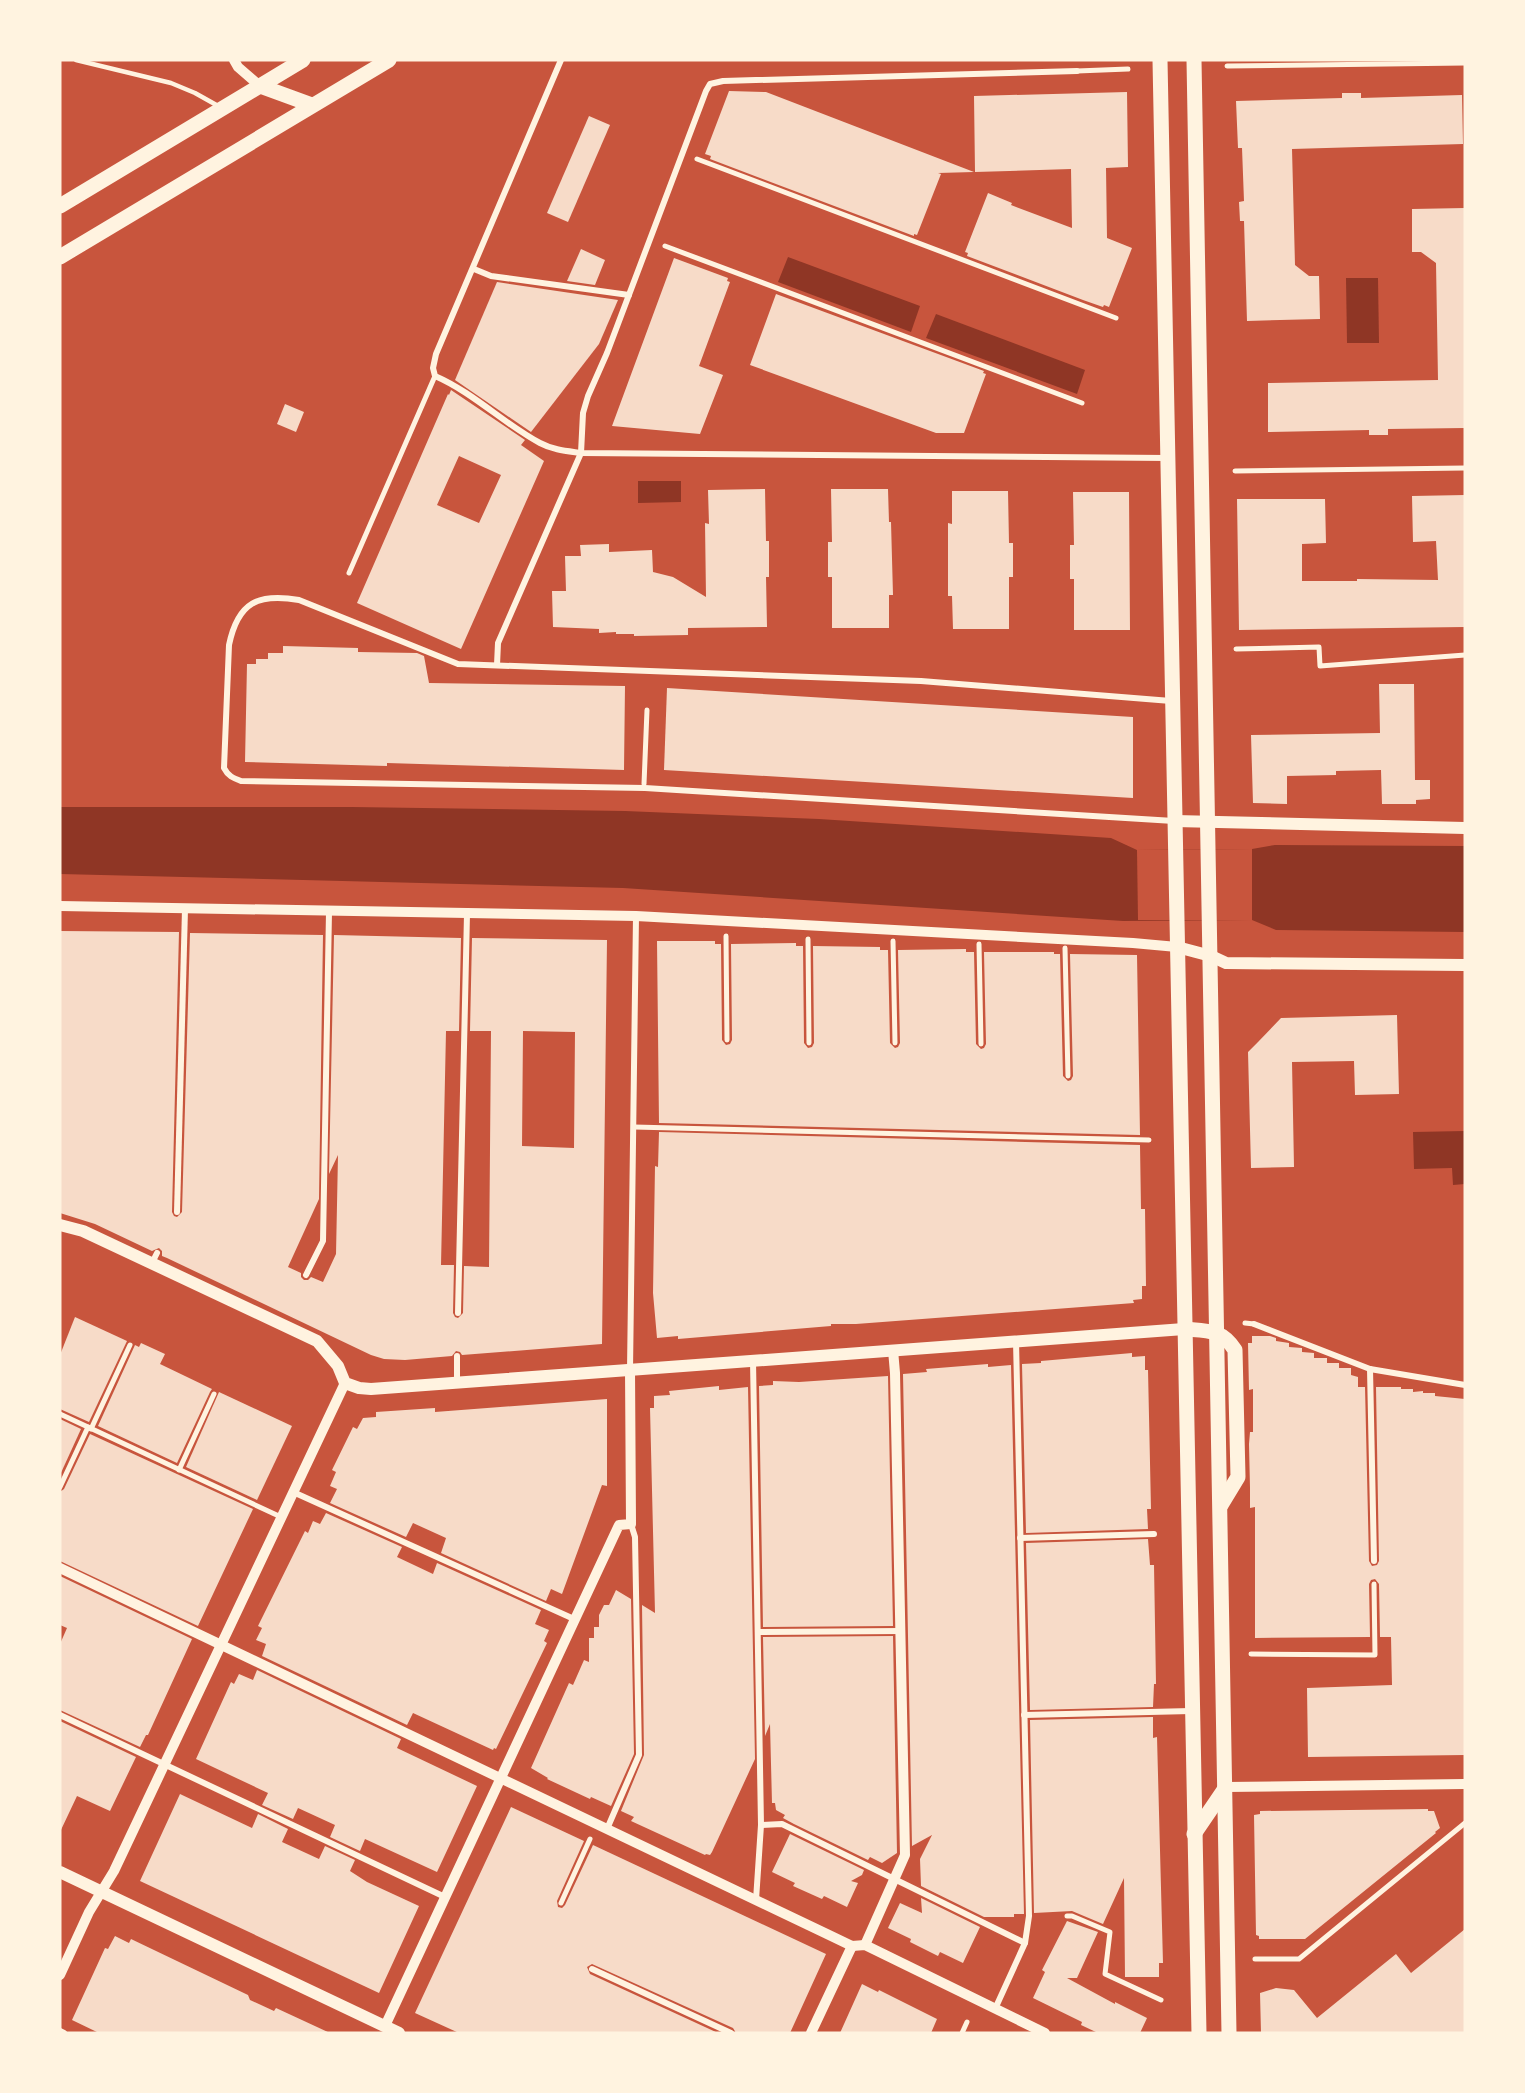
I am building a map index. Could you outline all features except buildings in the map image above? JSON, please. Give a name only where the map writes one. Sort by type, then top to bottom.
[{"type":"main road","points":[[60,206],[303,60]]},
{"type":"main road","points":[[60,257],[389,60]]},
{"type":"main road","points":[[1160,60],[1198,2033]]},
{"type":"main road","points":[[1194,60],[1229,2033]]},
{"type":"main road","points":[[260,86],[312,105]]},
{"type":"main road","points":[[1175,822],[1465,828]]},
{"type":"main road","points":[[1177,947],[1211,956],[1226,963],[1465,964]]},
{"type":"main road","points":[[60,1225],[83,1231],[154,1258],[285,1321],[317,1341],[338,1366],[345,1383],[359,1388],[457,1384],[1184,1329],[1217,1332]]},
{"type":"main road","points":[[1194,1834],[1226,1787]]},
{"type":"main road","points":[[60,1872],[383,2030],[399,2033]]},
{"type":"street","points":[[234,60],[238,67],[260,86]]},
{"type":"street","points":[[349,573],[435,376],[433,368],[436,354],[561,60]]},
{"type":"street","points":[[1227,66],[1465,63]]},
{"type":"street","points":[[497,665],[498,643],[581,453],[583,413],[710,84],[715,81],[1128,69]]},
{"type":"street","points":[[698,159],[1116,318]]},
{"type":"street","points":[[665,246],[1082,403]]},
{"type":"street","points":[[474,269],[492,276],[629,295]]},
{"type":"street","points":[[435,376],[453,384],[541,443],[558,450],[581,453],[1168,458]]},
{"type":"street","points":[[1235,471],[1465,468]]},
{"type":"street","points":[[1173,701],[921,681],[458,664],[332,612],[300,600],[277,596],[256,601],[242,613],[233,627],[229,645],[224,768],[232,778],[241,781],[645,788],[1175,822]]},
{"type":"street","points":[[1236,649],[1319,647],[1320,666],[1465,655]]},
{"type":"street","points":[[644,784],[647,710]]},
{"type":"street","points":[[60,906],[636,916],[1177,947]]},
{"type":"street","points":[[177,1212],[185,909]]},
{"type":"street","points":[[306,1275],[323,1241],[329,912]]},
{"type":"street","points":[[458,1313],[467,914]]},
{"type":"street","points":[[607,1828],[639,1755],[635,1537],[631,1524],[630,1370],[636,916]]},
{"type":"street","points":[[726,936],[727,1040]]},
{"type":"street","points":[[808,939],[809,1043]]},
{"type":"street","points":[[893,941],[895,1043]]},
{"type":"street","points":[[979,944],[981,1044]]},
{"type":"street","points":[[1065,948],[1068,1076]]},
{"type":"street","points":[[634,1127],[1149,1140]]},
{"type":"street","points":[[1245,1323],[1254,1324],[1370,1369],[1465,1385]]},
{"type":"street","points":[[995,2009],[1025,1943],[1029,1916],[1017,1341]]},
{"type":"street","points":[[60,1487],[130,1345]]},
{"type":"street","points":[[865,1945],[905,1855],[893,1350]]},
{"type":"street","points":[[457,1356],[457,1384]]},
{"type":"street","points":[[753,1361],[761,1825],[756,1900]]},
{"type":"street","points":[[1370,1369],[1374,1561]]},
{"type":"street","points":[[60,1975],[89,1912],[114,1871],[345,1383]]},
{"type":"street","points":[[179,1470],[214,1394]]},
{"type":"street","points":[[60,1414],[281,1517]]},
{"type":"street","points":[[293,1492],[574,1620]]},
{"type":"street","points":[[383,2030],[619,1525],[631,1524]]},
{"type":"street","points":[[1020,1538],[1154,1534]]},
{"type":"street","points":[[60,1568],[852,1946],[865,1945],[1045,2033]]},
{"type":"street","points":[[1251,1654],[1375,1655],[1374,1584]]},
{"type":"street","points":[[758,1632],[901,1631]]},
{"type":"street","points":[[1024,1715],[1192,1711]]},
{"type":"street","points":[[60,1716],[445,1898]]},
{"type":"street","points":[[1226,1787],[1465,1784]]},
{"type":"street","points":[[1255,1959],[1299,1959],[1465,1823]]},
{"type":"street","points":[[761,1825],[782,1824],[1025,1943]]},
{"type":"street","points":[[561,1903],[591,1839]]},
{"type":"street","points":[[1067,1916],[1110,1932],[1105,1974],[1161,2000]]},
{"type":"street","points":[[811,2033],[852,1946]]},
{"type":"street","points":[[592,1969],[731,2033]]},
{"type":"street","points":[[962,2033],[967,2022]]},
{"type":"street","points":[[60,2031],[64,2033]]},
{"type":"lane","points":[[76,60],[171,83],[222,108]]},
{"type":"shaded area","points":[[788,257],[920,306],[911,332],[778,282]]},
{"type":"shaded area","points":[[1346,278],[1378,278],[1379,343],[1347,343]]},
{"type":"shaded area","points":[[936,314],[1085,370],[1077,394],[926,338]]},
{"type":"shaded area","points":[[638,481],[681,481],[681,502],[638,503]]},
{"type":"shaded area","points":[[60,807],[352,807],[625,811],[819,819],[1111,838],[1137,850],[1252,849],[1275,845],[1465,846],[1465,932],[1276,930],[1252,920],[1123,921],[623,888],[60,874]]},
{"type":"shaded area","points":[[1465,1131],[1465,1184],[1453,1185],[1452,1168],[1414,1169],[1413,1132]]},
{"type":"pier","points":[[1252,849],[1252,920],[1138,920],[1137,850]]}]
